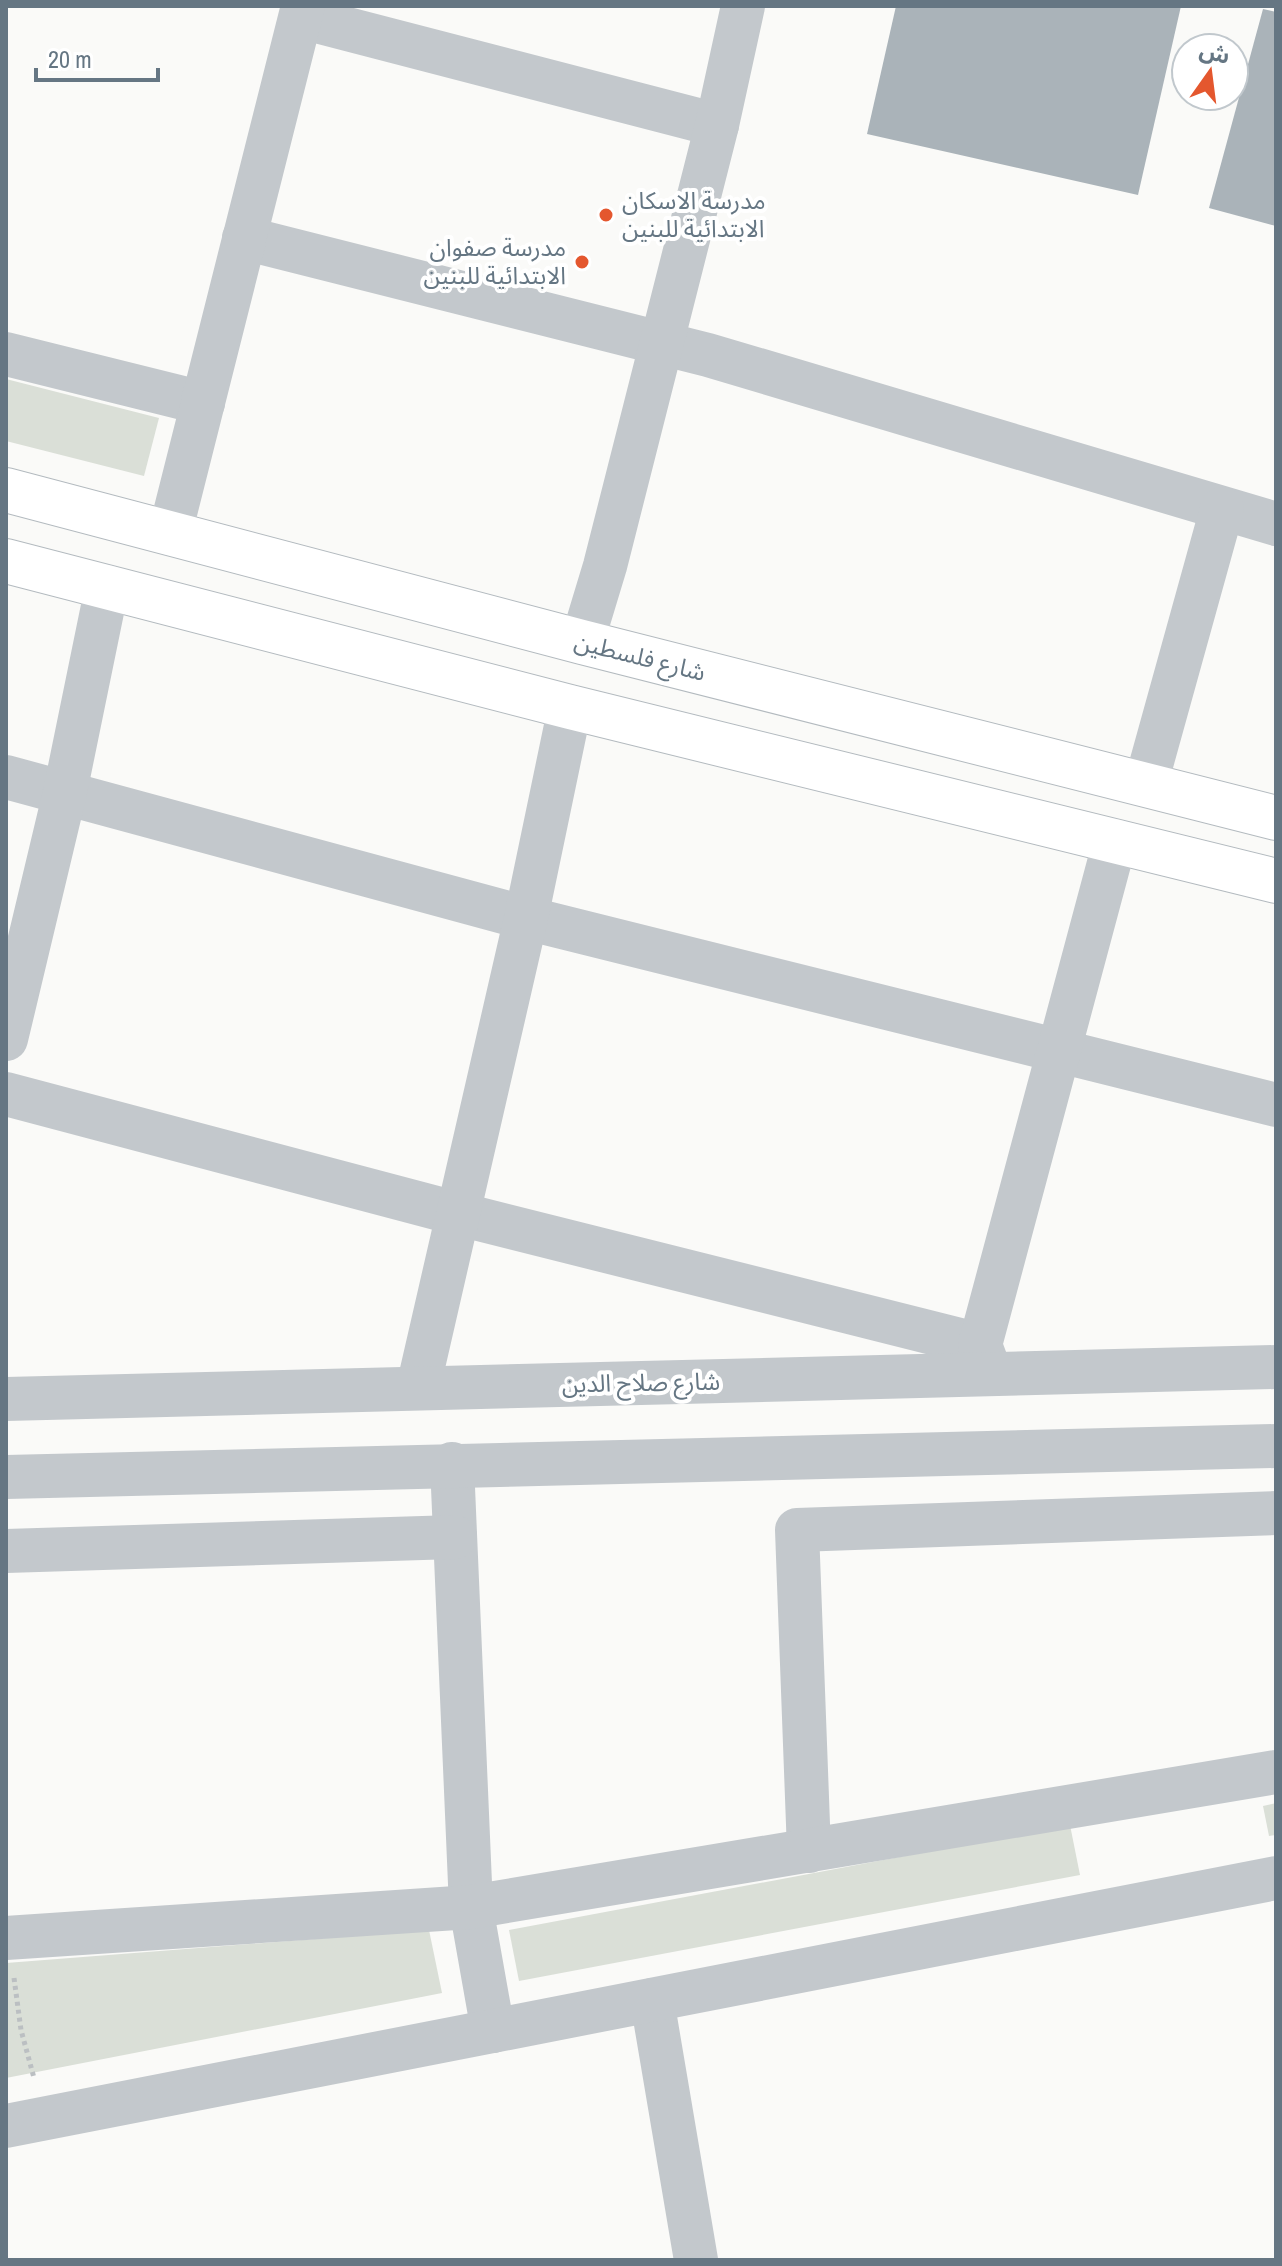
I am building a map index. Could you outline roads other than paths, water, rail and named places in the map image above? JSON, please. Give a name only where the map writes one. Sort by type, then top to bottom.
[{"type":"main road","name":"شارع فلسطين","points":[[6,490],[582,642],[1276,818]]},
{"type":"main road","points":[[6,561],[570,707],[1276,881]]},
{"type":"street","points":[[582,642],[605,566],[717,125],[743,6]]},
{"type":"street","points":[[170,533],[302,11],[717,125]]},
{"type":"street","points":[[244,238],[661,342],[1276,524]]},
{"type":"street","points":[[6,354],[203,403]]},
{"type":"street","points":[[1146,783],[1222,509]]},
{"type":"street","points":[[6,1039],[65,792],[107,587]]},
{"type":"street","points":[[418,1388],[526,918],[570,707]]},
{"type":"street","points":[[6,777],[526,918],[1276,1105]]},
{"type":"street","points":[[6,1094],[459,1214],[986,1359],[1058,1052],[1115,841]]},
{"type":"street","name":"شارع صلاح الدين","points":[[6,1399],[418,1388],[986,1359],[1276,1367]]},
{"type":"street","points":[[6,1477],[1276,1446]]},
{"type":"street","points":[[452,1464],[471,1907],[493,2031]]},
{"type":"street","points":[[809,1851],[797,1530],[1276,1513]]},
{"type":"street","points":[[6,1551],[455,1537]]},
{"type":"street","points":[[8,1938],[471,1907],[1276,1772]]},
{"type":"street","points":[[26,2122],[1276,1878]]},
{"type":"street","points":[[652,2000],[696,2260]]},
{"type":"place","name":"مدرسة الاسكان الابتدائية للبنين","points":[[606,215]]},
{"type":"place","name":"مدرسة صفوان الابتدائية للبنين","points":[[582,262]]}]
